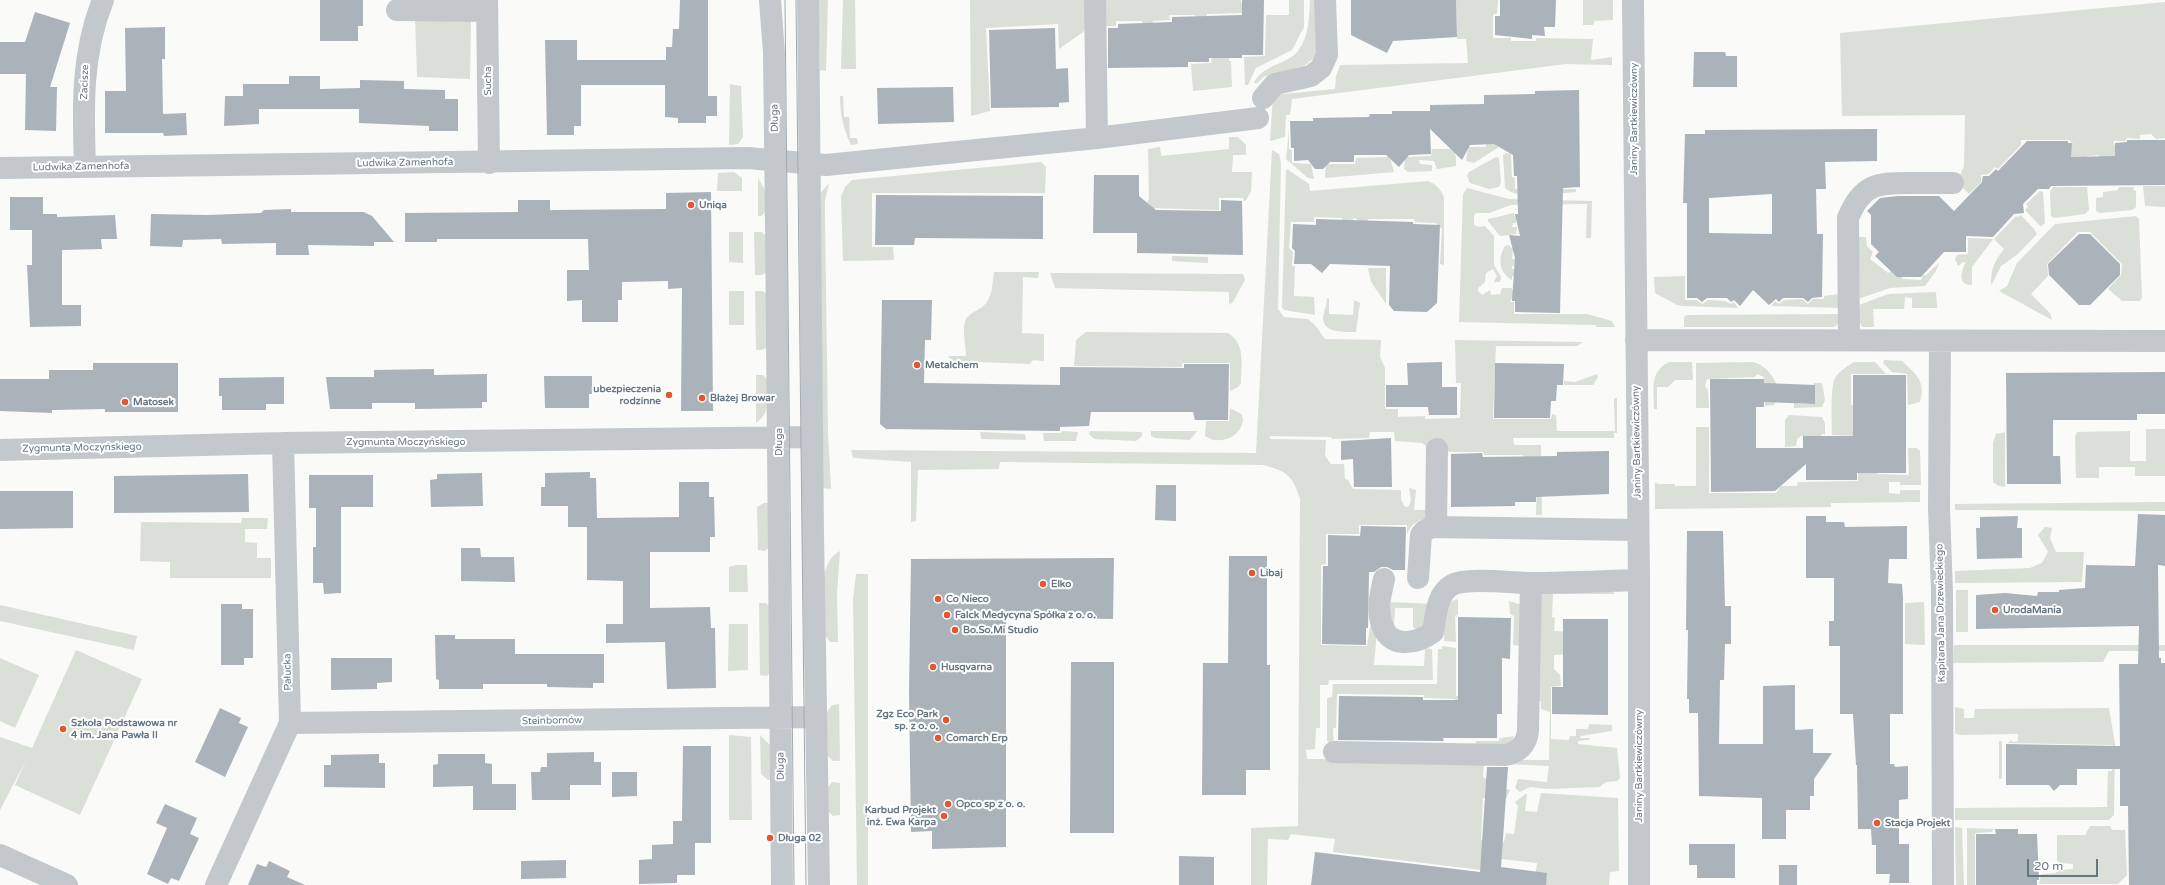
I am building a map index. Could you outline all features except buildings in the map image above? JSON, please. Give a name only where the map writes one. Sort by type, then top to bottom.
[{"type":"street","name":"Zacisze","points":[[85,167],[85,64],[88,46],[103,0]]},
{"type":"street","name":"Długa","points":[[770,0],[774,53],[780,553],[786,718],[782,885]]},
{"type":"street","points":[[808,0],[811,163],[815,717],[819,885]]},
{"type":"street","points":[[1095,0],[1097,138]]},
{"type":"street","name":"Ludwika Zamenhofa","points":[[0,168],[489,163],[748,158],[826,165],[1097,138],[1260,108],[1275,84],[1311,76],[1322,68],[1327,56],[1325,0]]},
{"type":"street","name":"Janiny Bartkiewiczówny","points":[[1633,0],[1639,580],[1639,885]]},
{"type":"street","points":[[397,10],[487,6]]},
{"type":"street","name":"Sucha","points":[[487,6],[489,163]]},
{"type":"street","points":[[1849,340],[1848,218],[1853,206],[1870,188],[1882,183],[1953,183]]},
{"type":"street","points":[[1636,340],[2165,341]]},
{"type":"street","name":"Kapitana Jana Drzewieckiego","points":[[1940,341],[1938,508],[1942,606],[1943,885]]},
{"type":"street","name":"Zygmunta Moczyńskiego","points":[[0,450],[283,443],[812,437]]},
{"type":"street","name":"Pałucka","points":[[216,885],[290,723],[283,443]]},
{"type":"street","points":[[1436,527],[1437,449]]},
{"type":"street","points":[[1418,578],[1421,535],[1427,528],[1638,530]]},
{"type":"street","points":[[1384,579],[1380,597],[1380,621],[1384,631],[1390,638],[1410,643],[1423,640],[1433,632],[1437,607],[1451,585],[1463,582],[1531,583],[1639,580]]},
{"type":"street","points":[[1334,752],[1504,755],[1516,752],[1522,747],[1528,730],[1531,583]]},
{"type":"street","name":"Steinbornów","points":[[290,723],[815,717]]},
{"type":"street","points":[[786,718],[794,862],[797,885]]},
{"type":"street","points":[[0,855],[67,885]]},
{"type":"street","points":[[807,885],[818,855]]},
{"type":"shaded area","points":[[818,0],[828,0],[826,71],[820,70]]},
{"type":"shaded area","points":[[843,0],[855,0],[856,69],[841,69]]},
{"type":"shaded area","points":[[970,0],[1089,0],[1090,27],[1059,49],[1058,24],[986,28],[990,111],[971,116]]},
{"type":"shaded area","points":[[1102,0],[1241,0],[1241,3],[1245,2],[1245,13],[1207,14],[1206,19],[1195,19],[1195,15],[1169,15],[1170,20],[1153,21],[1152,26],[1142,26],[1142,21],[1116,21],[1116,26],[1102,26]]},
{"type":"shaded area","points":[[1289,0],[1304,0],[1304,27],[1292,50],[1256,68],[1248,85],[1245,85],[1244,57],[1265,56],[1266,15],[1289,15]]},
{"type":"shaded area","points":[[1310,0],[1317,0],[1319,46],[1315,57],[1304,66],[1265,76],[1256,84],[1254,82],[1264,71],[1293,56],[1302,45],[1308,27]]},
{"type":"shaded area","points":[[1456,0],[1498,0],[1497,14],[1493,14],[1493,38],[1511,38],[1511,41],[1536,41],[1536,38],[1593,39],[1591,60],[1612,57],[1612,65],[1566,64],[1292,99],[1290,115],[1286,115],[1285,137],[1270,141],[1273,95],[1335,89],[1336,76],[1340,65],[1468,63],[1466,39],[1457,39]]},
{"type":"shaded area","points":[[1583,0],[1613,0],[1613,20],[1595,21],[1593,25],[1583,25]]},
{"type":"shaded area","points":[[2165,2],[2165,138],[2156,139],[2151,134],[2140,135],[2140,139],[2127,138],[2126,141],[2114,141],[2114,145],[2116,145],[2116,160],[2100,161],[2099,155],[2087,156],[2087,161],[2070,161],[2070,144],[2073,144],[2069,140],[2021,140],[2021,145],[1998,169],[1995,167],[1989,174],[1981,175],[1981,182],[1969,194],[1957,182],[1964,166],[1965,115],[1842,116],[1840,33]]},
{"type":"shaded area","points":[[415,16],[471,18],[470,79],[417,77]]},
{"type":"shaded area","points":[[1212,57],[1229,57],[1229,61],[1231,61],[1232,87],[1193,91],[1191,64],[1211,63]]},
{"type":"shaded area","points":[[730,84],[741,86],[743,137],[738,144],[729,145]]},
{"type":"shaded area","points":[[840,96],[843,96],[844,117],[849,117],[850,138],[857,138],[858,144],[851,145],[846,133],[841,115]]},
{"type":"shaded area","points":[[1289,130],[1289,149],[1292,150],[1292,163],[1311,164],[1314,179],[1308,178],[1286,159]]},
{"type":"shaded area","points":[[1487,134],[1499,147],[1474,163],[1466,161],[1468,147],[1486,147]]},
{"type":"shaded area","points":[[1229,137],[1238,137],[1246,145],[1246,155],[1233,155],[1232,172],[1252,172],[1251,192],[1246,200],[1244,201],[1243,198],[1219,198],[1219,210],[1149,208],[1147,203],[1149,199],[1148,149],[1160,147],[1161,156],[1229,149]]},
{"type":"shaded area","points":[[1432,149],[1453,149],[1456,157],[1456,166],[1437,169],[1434,161],[1419,160],[1420,164],[1432,165],[1432,171],[1408,172],[1404,169],[1405,157],[1431,156]]},
{"type":"shaded area","points":[[1272,150],[1279,154],[1281,163],[1278,309],[1284,317],[1308,319],[1315,325],[1325,339],[1381,340],[1380,357],[1385,368],[1385,409],[1398,409],[1398,417],[1425,416],[1425,419],[1460,418],[1461,383],[1456,383],[1455,340],[1583,342],[1577,346],[1496,346],[1493,419],[1551,419],[1552,414],[1556,415],[1557,431],[1615,431],[1614,399],[1617,398],[1617,433],[1614,433],[1614,438],[1513,438],[1514,445],[1541,445],[1542,515],[1536,515],[1538,459],[1524,458],[1523,455],[1484,455],[1483,452],[1450,452],[1442,449],[1427,461],[1426,446],[1422,443],[1395,441],[1394,432],[1370,432],[1369,438],[1332,439],[1331,437],[1270,436],[1270,439],[1326,440],[1325,456],[1331,464],[1344,464],[1345,479],[1348,480],[1353,489],[1401,490],[1401,499],[1404,506],[1408,507],[1411,500],[1409,488],[1416,490],[1414,510],[1426,510],[1432,518],[1417,522],[1411,527],[1407,534],[1407,525],[1359,525],[1359,534],[1326,534],[1326,564],[1321,565],[1321,645],[1367,646],[1370,627],[1373,627],[1377,631],[1374,665],[1424,666],[1425,648],[1432,649],[1433,680],[1329,680],[1328,685],[1320,685],[1320,728],[1316,728],[1315,749],[1306,750],[1307,759],[1549,760],[1550,712],[1541,709],[1541,701],[1535,701],[1541,596],[1543,593],[1614,590],[1614,594],[1553,594],[1552,617],[1555,618],[1554,631],[1570,632],[1571,654],[1554,655],[1554,669],[1560,675],[1561,686],[1551,687],[1551,739],[1569,740],[1570,736],[1576,736],[1576,729],[1588,729],[1589,724],[1612,725],[1612,731],[1581,736],[1580,738],[1590,738],[1589,740],[1578,741],[1578,744],[1617,748],[1620,778],[1617,781],[1606,782],[1599,787],[1546,789],[1530,787],[1520,792],[1515,788],[1518,779],[1547,782],[1549,766],[1484,763],[1483,778],[1499,780],[1502,788],[1510,790],[1506,799],[1483,798],[1481,840],[1504,842],[1506,833],[1514,834],[1518,806],[1515,802],[1527,793],[1525,811],[1537,812],[1541,793],[1618,798],[1619,871],[1610,872],[1609,885],[1534,885],[1537,863],[1492,858],[1490,871],[1333,852],[1335,839],[1291,834],[1288,840],[1268,839],[1267,885],[1251,885],[1251,828],[1298,826],[1300,499],[1292,480],[1283,472],[1263,465],[1000,462],[999,469],[918,470],[916,521],[911,522],[911,462],[853,458],[851,450],[1256,453]]},
{"type":"shaded area","points":[[1506,153],[1511,154],[1512,177],[1515,178],[1515,189],[1576,189],[1576,192],[1528,195],[1510,192],[1505,188],[1503,155]]},
{"type":"shaded area","points":[[1390,157],[1394,172],[1325,178],[1326,164],[1355,164],[1356,158]]},
{"type":"shaded area","points":[[1496,157],[1499,158],[1501,182],[1499,187],[1489,189],[1470,183],[1467,176],[1469,172]]},
{"type":"shaded area","points":[[1041,162],[1046,167],[1045,193],[872,193],[872,247],[893,247],[894,260],[843,261],[841,196],[845,187],[852,180]]},
{"type":"shaded area","points":[[1287,169],[1309,184],[1310,191],[1428,181],[1434,184],[1442,192],[1444,198],[1444,265],[1440,264],[1442,229],[1435,223],[1415,222],[1414,219],[1368,219],[1368,224],[1357,224],[1357,219],[1353,218],[1353,224],[1343,224],[1342,218],[1314,217],[1314,222],[1291,222],[1289,248],[1293,252],[1292,266],[1295,266],[1294,296],[1314,297],[1315,315],[1284,310],[1282,307]]},
{"type":"shaded area","points":[[734,172],[742,178],[742,191],[717,191],[718,173]]},
{"type":"shaded area","points":[[758,178],[765,190],[766,212],[761,216],[758,216]]},
{"type":"shaded area","points":[[829,183],[825,201],[825,215],[828,432],[831,489],[823,488],[820,194]]},
{"type":"shaded area","points":[[2143,186],[2165,186],[2165,207],[2145,206]]},
{"type":"shaded area","points":[[2053,187],[2087,187],[2089,210],[2085,214],[2054,218],[2051,216],[2050,192]]},
{"type":"shaded area","points":[[2119,187],[2134,187],[2133,190],[2136,191],[2136,207],[2132,210],[2100,213],[2096,211],[2096,198],[2103,197],[2103,192],[2118,190]]},
{"type":"shaded area","points":[[1467,188],[1509,199],[1592,201],[1591,238],[1586,238],[1587,204],[1511,205],[1489,213],[1476,213],[1474,216],[1474,225],[1479,227],[1485,226],[1494,236],[1494,265],[1501,277],[1500,282],[1494,282],[1497,276],[1493,269],[1486,273],[1485,282],[1478,288],[1478,291],[1482,295],[1490,290],[1491,295],[1500,294],[1502,288],[1512,288],[1512,290],[1514,290],[1514,299],[1511,299],[1511,302],[1514,302],[1514,314],[1587,314],[1612,321],[1615,327],[1596,327],[1596,325],[1459,322],[1463,194]]},
{"type":"shaded area","points":[[2040,191],[2043,192],[2045,223],[2041,227],[2025,210],[2028,207],[2026,204]]},
{"type":"shaded area","points":[[1514,213],[1514,216],[1517,217],[1516,223],[1513,223],[1512,227],[1517,227],[1516,234],[1500,236],[1488,221],[1488,219]]},
{"type":"shaded area","points":[[2021,215],[2037,234],[2018,254],[2001,266],[1992,284],[1991,277],[1993,268],[2004,249],[1994,239],[2016,216],[2018,217]]},
{"type":"shaded area","points":[[2136,216],[2139,219],[2142,298],[2140,301],[2122,301],[2108,289],[2121,275],[2122,264],[2090,232],[2078,232],[2047,264],[2048,276],[2031,294],[2050,313],[2052,320],[1999,291],[2007,286],[2017,263],[2055,224]]},
{"type":"shaded area","points":[[729,232],[743,232],[743,263],[729,262]]},
{"type":"shaded area","points":[[754,232],[762,232],[767,237],[767,272],[762,275],[755,275]]},
{"type":"shaded area","points":[[1857,237],[1866,237],[1867,246],[1873,252],[1870,259],[1888,273],[1891,271],[1901,276],[1903,279],[1921,280],[1923,275],[1926,275],[1939,263],[1936,271],[1925,286],[1890,288],[1858,299]]},
{"type":"shaded area","points":[[1968,238],[1993,239],[1972,267],[1972,285],[1964,283],[1962,280],[1962,273],[1966,262],[1963,262],[1958,266],[1955,259],[1957,255],[1968,254]]},
{"type":"shaded area","points":[[1510,245],[1510,247],[1513,248],[1512,259],[1516,259],[1515,266],[1512,266],[1512,269],[1516,270],[1515,277],[1512,276],[1512,280],[1504,273],[1500,259],[1505,246]]},
{"type":"shaded area","points":[[1172,256],[1208,257],[1208,263],[1172,261]]},
{"type":"shaded area","points":[[1368,268],[1386,268],[1386,304],[1371,282]]},
{"type":"shaded area","points":[[994,272],[1039,272],[1038,278],[1023,277],[1022,333],[1044,334],[1044,361],[1033,360],[1030,364],[952,361],[948,356],[966,356],[964,333],[965,321],[970,314],[986,304],[990,296]]},
{"type":"shaded area","points":[[1050,273],[1243,274],[1245,280],[1233,302],[1229,305],[1229,292],[1055,288]]},
{"type":"shaded area","points":[[1685,276],[1685,300],[1696,300],[1703,304],[1708,300],[1725,301],[1731,304],[1734,302],[1738,308],[1677,305],[1655,293],[1654,277]]},
{"type":"shaded area","points":[[729,291],[744,291],[744,325],[729,325]]},
{"type":"shaded area","points":[[755,291],[762,291],[768,295],[768,347],[762,350],[756,350]]},
{"type":"shaded area","points":[[1936,292],[1937,308],[1912,308],[1912,298],[1905,297],[1904,309],[1873,309],[1874,327],[1862,327],[1859,321],[1859,305],[1888,294]]},
{"type":"shaded area","points":[[1840,294],[1840,308],[1771,306],[1775,301],[1779,304],[1784,300],[1802,299],[1808,304],[1813,299],[1824,299],[1824,296]]},
{"type":"shaded area","points":[[1327,298],[1329,298],[1329,314],[1353,315],[1354,300],[1360,303],[1356,332],[1335,331],[1326,327],[1323,317]]},
{"type":"shaded area","points":[[1841,314],[1838,324],[1834,327],[1684,327],[1684,317],[1687,315]]},
{"type":"shaded area","points":[[1086,332],[1228,333],[1238,343],[1240,349],[1242,362],[1241,383],[1238,387],[1230,391],[1230,363],[1182,363],[1182,367],[1074,366],[1076,340]]},
{"type":"shaded area","points":[[1884,360],[1902,361],[1912,370],[1921,383],[1922,395],[1920,402],[1908,405],[1907,374],[1892,372],[1883,363]]},
{"type":"shaded area","points":[[1669,362],[1692,362],[1693,380],[1675,380],[1668,387],[1657,387],[1657,409],[1654,409],[1653,388],[1655,376],[1663,366]]},
{"type":"shaded area","points":[[1753,362],[1765,368],[1770,373],[1777,385],[1777,399],[1774,405],[1765,406],[1764,377],[1757,374],[1755,377],[1707,379],[1705,386],[1708,390],[1709,408],[1696,408],[1696,363]]},
{"type":"shaded area","points":[[1854,362],[1875,362],[1886,374],[1851,374],[1851,405],[1858,405],[1856,436],[1832,435],[1833,383],[1839,373]]},
{"type":"shaded area","points":[[1597,374],[1598,377],[1593,385],[1564,385],[1564,381],[1575,382]]},
{"type":"shaded area","points":[[756,375],[763,375],[768,380],[768,404],[761,419],[756,423]]},
{"type":"shaded area","points":[[1814,383],[1822,383],[1825,400],[1822,407],[1794,408],[1794,394],[1798,394],[1798,404],[1814,404]]},
{"type":"shaded area","points":[[1230,408],[1241,414],[1243,419],[1239,431],[1223,440],[1211,439],[1205,436],[1206,421],[1229,421]]},
{"type":"shaded area","points":[[1789,415],[1822,417],[1825,423],[1825,434],[1822,434],[1821,436],[1801,436],[1797,439],[1796,446],[1785,447],[1785,420]]},
{"type":"shaded area","points":[[1696,427],[1709,427],[1709,493],[1776,493],[1781,486],[1797,486],[1798,482],[1858,481],[1858,471],[1878,471],[1878,474],[1909,475],[1908,448],[1916,448],[1920,451],[1921,485],[1900,485],[1900,482],[1889,482],[1889,493],[1900,494],[1900,490],[1920,490],[1920,502],[1831,503],[1831,507],[1655,509],[1655,482],[1658,484],[1675,484],[1675,486],[1696,486]]},
{"type":"shaded area","points":[[2146,429],[2165,429],[2165,476],[2135,476],[2135,467],[2099,467],[2099,478],[2076,478],[2075,437],[2077,432],[2130,431],[2130,461],[2146,461]]},
{"type":"shaded area","points":[[1062,431],[1078,432],[1076,441],[1044,441],[1043,433],[1061,433]]},
{"type":"shaded area","points":[[1090,431],[1142,432],[1142,436],[1136,441],[1094,439],[1089,434]]},
{"type":"shaded area","points":[[1151,431],[1197,431],[1190,440],[1155,438],[1151,436]]},
{"type":"shaded area","points":[[980,432],[1025,434],[1026,440],[981,439]]},
{"type":"shaded area","points":[[2005,432],[2005,487],[1999,486],[1993,482],[1993,443],[1996,434]]},
{"type":"shaded area","points":[[2165,502],[2165,511],[1955,510],[1955,504]]},
{"type":"shaded area","points":[[764,503],[769,503],[770,547],[765,551],[758,550],[757,507]]},
{"type":"shaded area","points":[[242,518],[268,518],[267,529],[245,529],[245,542],[257,543],[257,558],[271,558],[271,578],[170,578],[170,562],[140,561],[141,522],[241,523]]},
{"type":"shaded area","points":[[2045,527],[2052,528],[2050,538],[2056,552],[2084,552],[2082,582],[1955,583],[1955,571],[2030,568],[2042,563],[2048,552],[2038,535]]},
{"type":"shaded area","points":[[840,551],[837,593],[838,642],[830,642],[824,634],[822,600],[824,576],[832,557]]},
{"type":"shaded area","points":[[736,565],[747,565],[748,592],[729,592],[729,567]]},
{"type":"shaded area","points":[[856,574],[868,574],[868,885],[857,885],[853,599]]},
{"type":"shaded area","points":[[1956,590],[1968,590],[1968,632],[1956,632]]},
{"type":"shaded area","points":[[1458,599],[1458,615],[1455,616],[1456,642],[1444,641],[1444,610],[1452,601]]},
{"type":"shaded area","points":[[1509,601],[1519,604],[1524,609],[1520,646],[1513,645],[1514,616],[1510,614]]},
{"type":"shaded area","points":[[1391,602],[1434,604],[1430,623],[1417,630],[1413,627],[1413,608],[1395,608],[1394,625],[1387,625]]},
{"type":"shaded area","points":[[1924,602],[1925,645],[1905,644],[1905,603]]},
{"type":"shaded area","points":[[759,603],[766,603],[771,608],[771,671],[767,676],[760,675]]},
{"type":"shaded area","points":[[0,605],[137,636],[134,650],[0,621]]},
{"type":"shaded area","points":[[729,624],[748,624],[748,670],[728,671]]},
{"type":"shaded area","points":[[1954,645],[2165,645],[2165,651],[2109,651],[2103,662],[1953,663]]},
{"type":"shaded area","points":[[1442,646],[1456,648],[1456,696],[1458,696],[1458,701],[1455,701],[1455,699],[1424,698],[1424,695],[1337,694],[1336,728],[1333,728],[1334,747],[1327,741],[1327,698],[1332,697],[1333,684],[1437,684],[1438,649],[1442,649]]},
{"type":"shaded area","points":[[76,650],[142,679],[80,815],[15,785],[26,760],[0,810],[0,737],[32,748]]},
{"type":"shaded area","points":[[0,658],[39,675],[15,728],[0,721]]},
{"type":"shaded area","points":[[839,704],[840,761],[833,761],[826,754],[825,715],[832,705]]},
{"type":"shaded area","points":[[1955,707],[1964,709],[1964,718],[1974,718],[1975,709],[2109,708],[2115,744],[2114,815],[2109,820],[1955,820],[1955,808],[2107,807],[2108,771],[2112,771],[2113,745],[2007,743],[2012,740],[2012,742],[2018,741],[2018,734],[1959,735],[1955,733]]},
{"type":"shaded area","points":[[729,735],[751,737],[752,820],[729,820]]},
{"type":"shaded area","points":[[760,735],[772,747],[775,780],[768,780],[761,774]]},
{"type":"shaded area","points":[[1514,736],[1510,744],[1476,745],[1476,741],[1499,741],[1500,738]]},
{"type":"shaded area","points":[[1999,741],[2002,741],[2002,779],[1999,779]]},
{"type":"shaded area","points":[[832,782],[840,783],[840,815],[833,816],[824,807],[824,793]]},
{"type":"shaded area","points":[[2090,826],[2110,826],[2112,830],[2125,830],[2127,875],[2118,884],[2039,884],[2041,874],[2056,873],[2058,870],[2073,869],[2073,864],[2059,863],[2057,861],[2057,835],[2085,835]]},
{"type":"shaded area","points":[[1955,827],[1962,828],[1964,885],[1956,885]]},
{"type":"shaded area","points":[[1967,828],[1994,829],[1992,832],[1975,833],[1975,885],[1967,885]]},
{"type":"tram line","points":[[785,0],[794,885]]},
{"type":"tram line","points":[[796,0],[806,885]]},
{"type":"place","name":"Uniqa","points":[[691,205]]},
{"type":"place","name":"Metalchem","points":[[917,365]]},
{"type":"place","name":"ubezpieczenia rodzinne","points":[[669,395]]},
{"type":"place","name":"Błażej Browar","points":[[702,398]]},
{"type":"place","name":"Matosek","points":[[125,402]]},
{"type":"place","name":"Libaj","points":[[1252,573]]},
{"type":"place","name":"Elko","points":[[1043,584]]},
{"type":"place","name":"Co Nieco","points":[[938,599]]},
{"type":"place","name":"UrodaMania","points":[[1995,610]]},
{"type":"place","name":"Falck Medycyna Spółka z o. o.","points":[[947,615]]},
{"type":"place","name":"Bo.So.Mi Studio","points":[[955,630]]},
{"type":"place","name":"Husqvarna","points":[[933,667]]},
{"type":"place","name":"Zgz Eco Park sp. z o. o.","points":[[946,720]]},
{"type":"place","name":"Szkoła Podstawowa nr 4 im. Jana Pawła II","points":[[63,729]]},
{"type":"place","name":"Comarch Erp","points":[[938,738]]},
{"type":"place","name":"Opco sp z o. o.","points":[[948,804]]},
{"type":"place","name":"Karbud Projekt inż. Ewa Karpa","points":[[944,816]]},
{"type":"place","name":"Stacja Projekt","points":[[1877,823]]},
{"type":"place","name":"Długa 02","points":[[770,838]]}]
